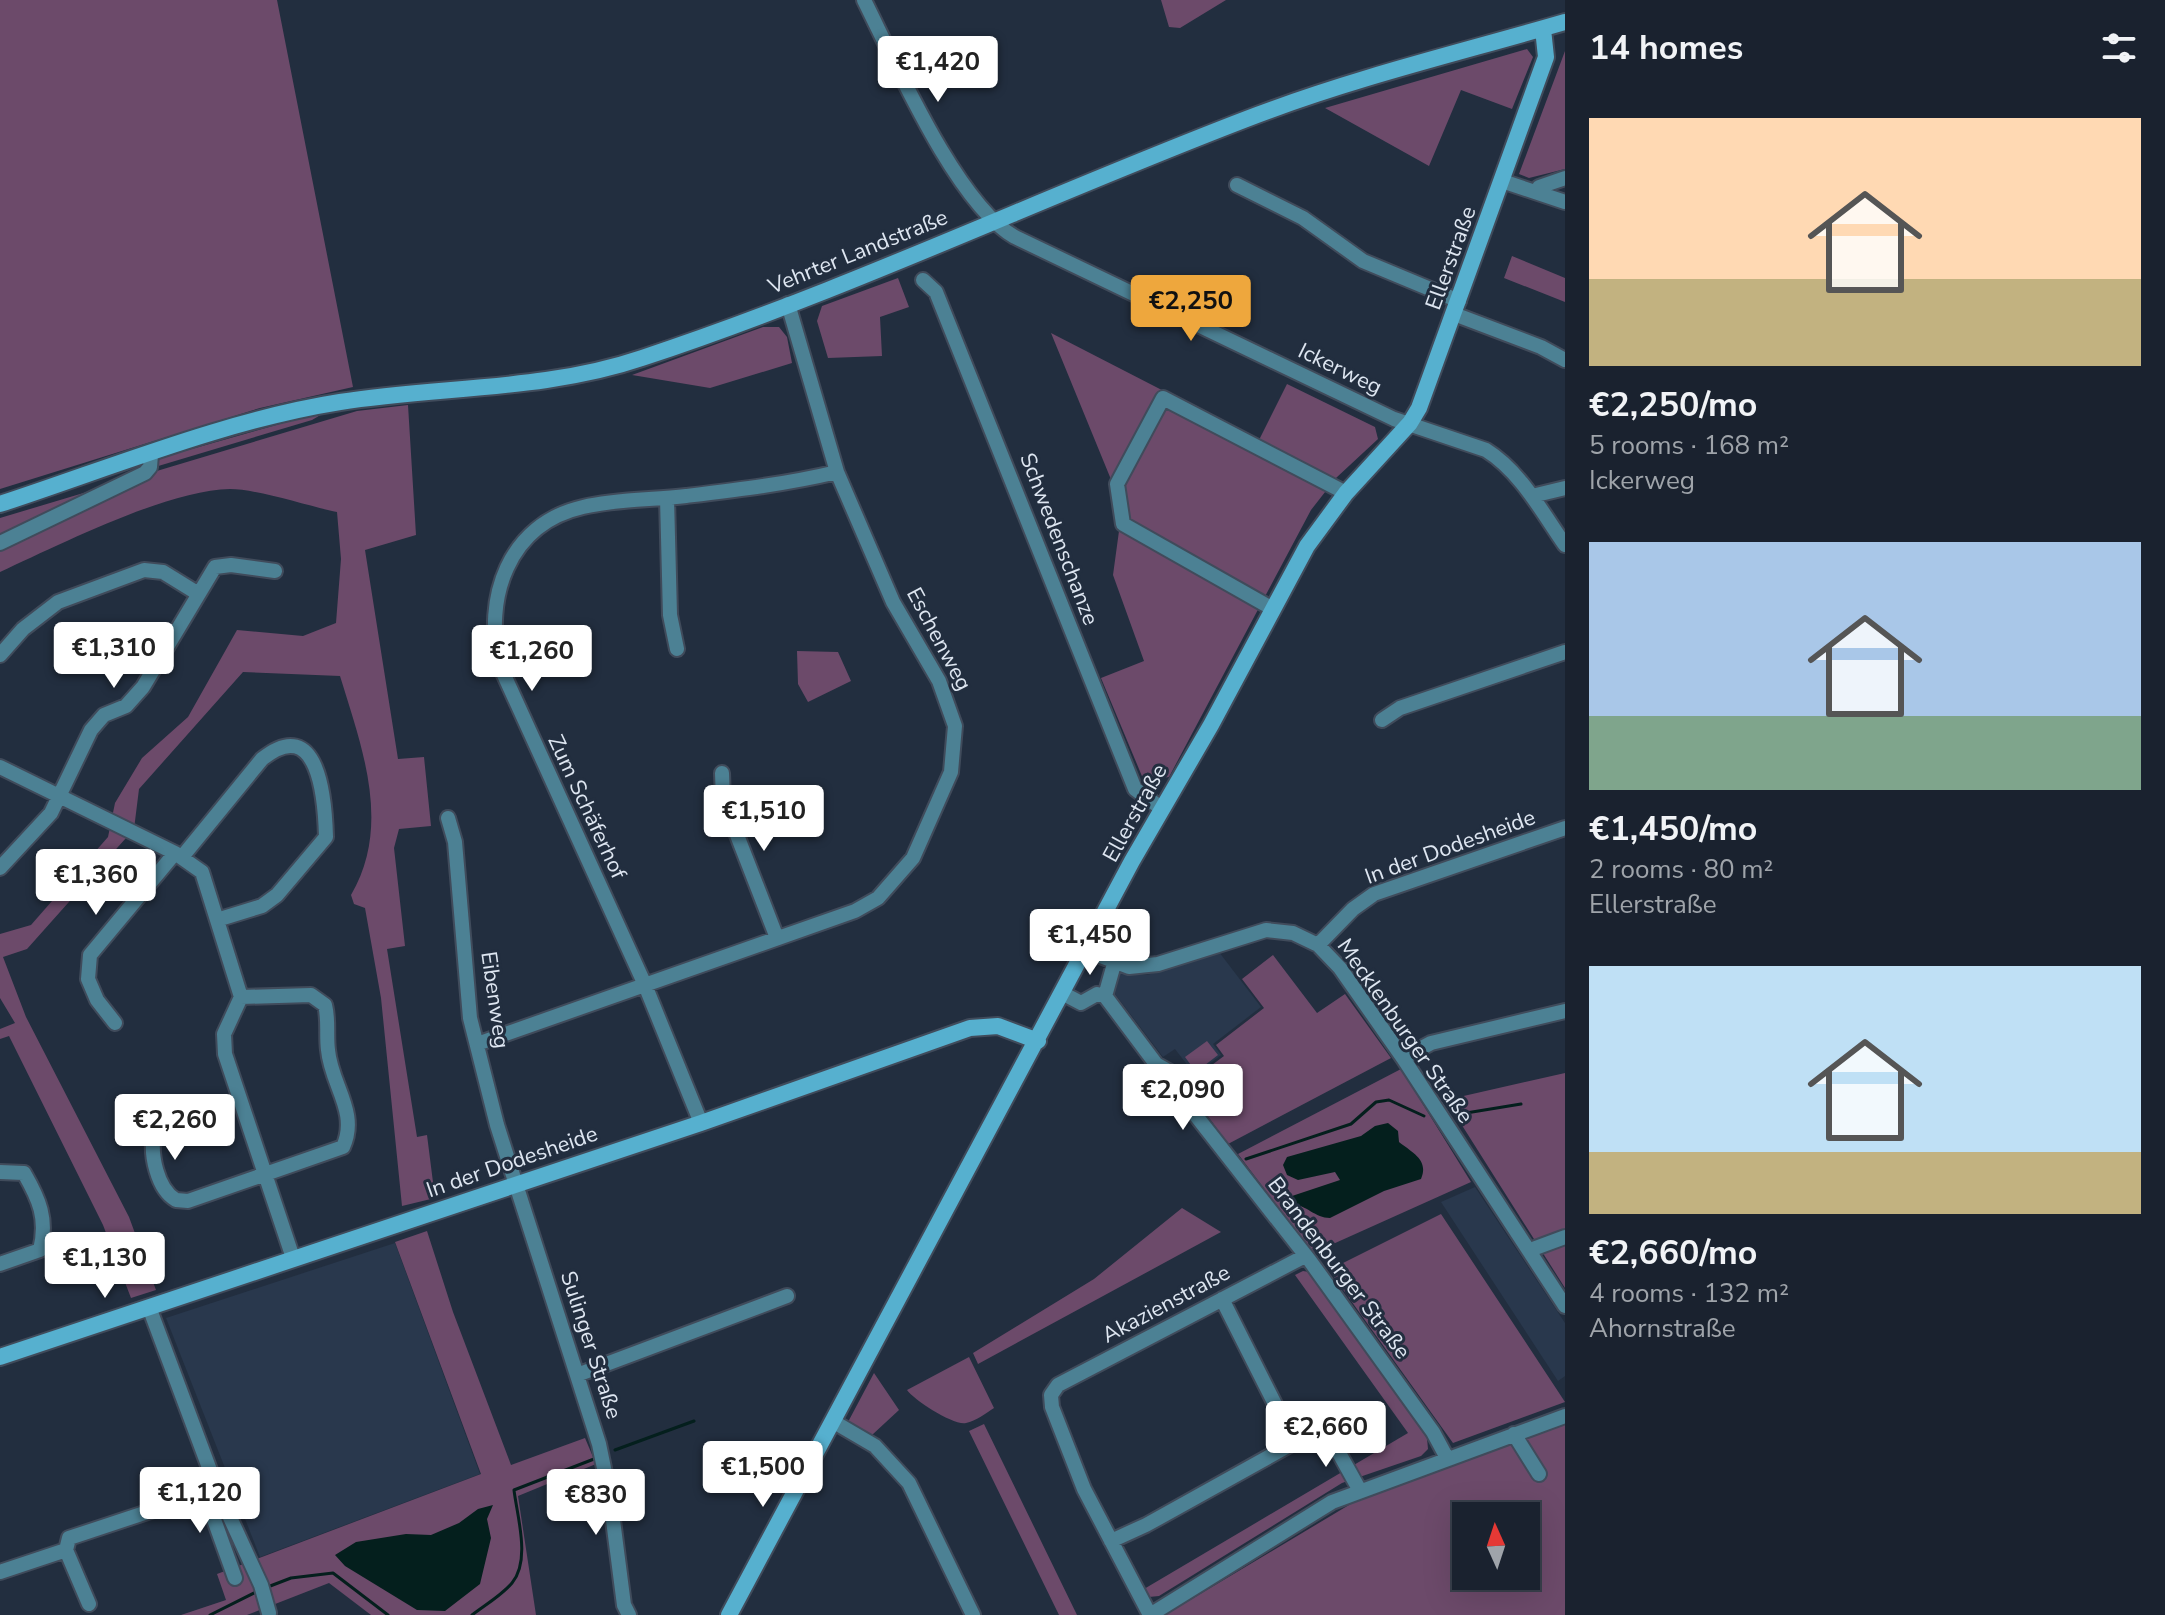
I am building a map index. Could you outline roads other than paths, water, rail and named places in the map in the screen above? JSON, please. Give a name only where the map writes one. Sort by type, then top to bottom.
[{"type":"street","points":[[864,0],[921,113],[975,201],[992,221]]},
{"type":"street","name":"Vehrter Landstraße","points":[[0,504],[276,416],[337,402],[537,381],[616,366],[788,304],[1332,88],[1565,22]]},
{"type":"street","name":"Ellerstraße","points":[[729,1615],[1161,808],[1307,546],[1346,493],[1410,423],[1425,395],[1546,57],[1543,29]]},
{"type":"street","points":[[1537,192],[1539,187],[1565,178]]},
{"type":"street","points":[[1502,181],[1565,202]]},
{"type":"street","points":[[1237,185],[1303,218],[1363,261],[1565,360]]},
{"type":"street","name":"Ickerweg","points":[[992,221],[1015,237],[1394,419],[1486,450],[1497,457],[1532,496],[1565,545]]},
{"type":"street","name":"Schwedenschanze","points":[[923,280],[936,292],[1135,789],[1161,808]]},
{"type":"street","name":"Eschenweg","points":[[477,1044],[855,911],[878,898],[899,879],[913,858],[942,795],[955,750],[951,706],[893,602],[837,472],[788,304]]},
{"type":"street","points":[[1273,609],[1123,524],[1117,484],[1163,398],[1346,493]]},
{"type":"street","points":[[0,543],[145,473],[150,467],[151,455]]},
{"type":"street","name":"Zum Schäferhof","points":[[701,1123],[645,985],[512,695],[497,655],[493,618],[503,576],[525,541],[538,528],[579,507],[804,480],[837,472]]},
{"type":"street","points":[[1532,496],[1565,488]]},
{"type":"street","points":[[667,498],[670,615],[677,649]]},
{"type":"street","points":[[0,868],[51,813],[91,730],[104,715],[126,706],[143,687],[215,567],[231,565],[275,571]]},
{"type":"street","points":[[0,655],[23,629],[58,602],[144,570],[163,572],[197,593]]},
{"type":"street","points":[[1382,720],[1412,704],[1565,652]]},
{"type":"street","points":[[115,1023],[97,1000],[88,979],[90,955],[262,759],[276,748],[300,748],[313,758],[325,804],[326,837],[277,895],[262,906],[220,919]]},
{"type":"street","points":[[0,767],[178,855],[202,872],[220,919],[241,997],[224,1034],[225,1054],[293,1258]]},
{"type":"street","points":[[722,773],[723,799],[777,938]]},
{"type":"street","name":"Eibenweg","points":[[448,818],[455,842],[470,1018],[497,1125],[518,1185]]},
{"type":"street","name":"In der Dodesheide","points":[[1318,945],[1353,909],[1374,894],[1565,828]]},
{"type":"street","name":"Mecklenburger Straße","points":[[1085,950],[1114,964],[1129,967],[1158,964],[1266,930],[1293,933],[1318,945],[1340,968],[1403,1058],[1565,1306]]},
{"type":"street","points":[[1062,993],[1081,1003],[1097,994],[1105,996],[1114,964]]},
{"type":"street","points":[[154,1134],[151,1148],[163,1188],[176,1200],[188,1201],[343,1147],[349,1134],[350,1119],[328,1051],[325,1005],[311,995],[241,997]]},
{"type":"street","name":"Brandenburger Straße","points":[[1105,996],[1156,1064],[1172,1073],[1179,1094],[1305,1256],[1426,1422],[1447,1458]]},
{"type":"street","points":[[1403,1058],[1431,1043],[1565,1011]]},
{"type":"street","name":"In der Dodesheide","points":[[0,1357],[701,1123],[970,1028],[998,1026],[1038,1041]]},
{"type":"street","points":[[0,1172],[24,1173],[43,1205],[44,1236],[40,1250],[0,1264]]},
{"type":"street","name":"Sulinger Straße","points":[[518,1185],[599,1444],[610,1497],[624,1605],[629,1615]]},
{"type":"street","points":[[1530,1250],[1565,1237]]},
{"type":"street","name":"Akazienstraße","points":[[1111,1541],[1084,1489],[1052,1407],[1051,1395],[1058,1385],[1305,1256]]},
{"type":"street","points":[[577,1375],[787,1296]]},
{"type":"street","points":[[1222,1299],[1294,1442]]},
{"type":"street","points":[[149,1307],[217,1489],[262,1590],[269,1613]]},
{"type":"street","points":[[1359,1489],[1324,1426],[1146,1525],[1111,1541],[1150,1615],[1332,1502],[1359,1489],[1565,1416]]},
{"type":"street","points":[[834,1422],[875,1446],[909,1483],[973,1615]]},
{"type":"street","points":[[1514,1434],[1539,1474]]},
{"type":"street","points":[[89,1604],[66,1550],[69,1538],[217,1489]]},
{"type":"street","points":[[217,1489],[212,1514],[235,1578]]},
{"type":"street","points":[[0,1572],[66,1550]]},
{"type":"waterway","points":[[1246,1159],[1351,1124],[1376,1102],[1389,1100],[1424,1116]]},
{"type":"waterway","points":[[1460,1114],[1521,1104]]},
{"type":"waterway","points":[[615,1450],[694,1421]]},
{"type":"waterway","points":[[472,1615],[503,1592],[518,1573],[522,1550],[514,1490],[594,1459]]},
{"type":"waterway","points":[[265,1588],[291,1578],[333,1573],[388,1615]]},
{"type":"waterway","points":[[210,1615],[258,1591]]}]
